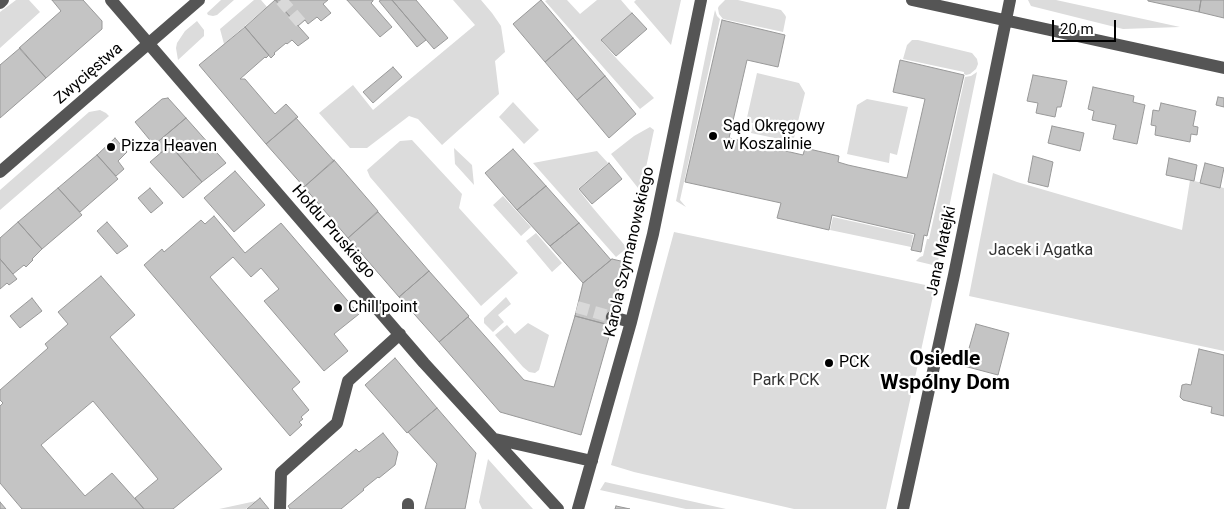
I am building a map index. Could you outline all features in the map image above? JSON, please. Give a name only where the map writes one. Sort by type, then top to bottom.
[{"type":"street","name":"Hołdu Pruskiego","points":[[111,0],[424,363],[558,509]]},
{"type":"street","name":"Zwycięstwa","points":[[0,172],[199,0]]},
{"type":"street","name":"Karola Szymanowskiego","points":[[578,509],[631,322],[653,234],[701,0]]},
{"type":"street","points":[[912,0],[1224,68]]},
{"type":"street","name":"Jana Matejki","points":[[903,509],[950,294],[1010,0]]},
{"type":"street","points":[[612,317],[631,322]]},
{"type":"street","points":[[280,509],[281,474],[338,423],[348,381],[400,334]]},
{"type":"street","points":[[495,439],[592,461]]},
{"type":"green space","points":[[16,0],[29,0],[40,12],[0,48],[0,12]]},
{"type":"green space","points":[[221,0],[234,0],[217,15],[208,15],[207,13]]},
{"type":"green space","points":[[254,0],[261,0],[267,7],[224,44],[220,29]]},
{"type":"green space","points":[[453,0],[481,0],[501,26],[505,52],[495,61],[499,94],[442,145],[418,119],[409,116],[367,148],[350,148],[319,113],[353,85],[373,110],[475,25]]},
{"type":"green space","points":[[567,0],[580,14],[597,0],[621,0],[633,14],[602,42],[654,98],[640,109],[545,1]]},
{"type":"green space","points":[[636,0],[681,0],[671,45],[634,2]]},
{"type":"green space","points":[[725,0],[738,0],[781,10],[786,17],[783,32],[723,19],[719,14],[718,8]]},
{"type":"green space","points":[[1028,0],[1056,0],[1180,27],[1123,29],[1031,6]]},
{"type":"green space","points":[[715,10],[720,19],[680,200],[686,207],[676,201]]},
{"type":"green space","points":[[197,21],[204,30],[204,36],[178,60],[177,43],[185,31]]},
{"type":"green space","points":[[912,40],[972,53],[977,59],[976,69],[966,75],[964,72],[903,59],[907,45]]},
{"type":"green space","points":[[977,72],[937,266],[916,261],[923,256],[927,239],[929,239],[965,77]]},
{"type":"green space","points":[[757,73],[799,83],[805,93],[793,142],[751,133],[753,123],[746,122]]},
{"type":"green space","points":[[867,99],[908,107],[897,155],[890,153],[889,163],[847,154],[857,105]]},
{"type":"green space","points":[[513,102],[539,130],[524,144],[499,117]]},
{"type":"green space","points":[[100,110],[109,116],[0,210],[0,190],[89,112]]},
{"type":"green space","points":[[650,127],[654,130],[641,191],[611,154],[634,136]]},
{"type":"green space","points":[[412,140],[462,194],[459,208],[518,273],[481,306],[370,177],[367,170],[400,141]]},
{"type":"green space","points":[[454,148],[472,165],[474,185],[455,164]]},
{"type":"green space","points":[[597,151],[608,163],[578,189],[627,248],[616,257],[533,163]]},
{"type":"green space","name":"Jacek i Agatka","points":[[993,173],[1017,182],[1182,230],[1190,180],[1224,188],[1224,351],[969,296]]},
{"type":"green space","points":[[503,196],[531,227],[521,236],[493,205]]},
{"type":"green space","points":[[833,217],[913,235],[911,247],[830,230]]},
{"type":"green space","name":"Park PCK","points":[[674,232],[935,287],[886,509],[794,509],[611,465]]},
{"type":"green space","points":[[536,233],[562,263],[552,272],[526,241]]},
{"type":"green space","points":[[506,297],[511,304],[498,315],[504,322],[493,332],[484,323],[484,318]]},
{"type":"green space","points":[[528,323],[549,335],[539,370],[535,373],[529,372],[523,367],[495,335],[507,325],[515,334]]},
{"type":"green space","points":[[488,459],[533,509],[482,509],[479,502]]},
{"type":"green space","points":[[605,482],[726,509],[686,509],[600,490]]},
{"type":"green space","points":[[256,501],[246,509],[219,509]]},
{"type":"building","points":[[52,0],[83,0],[102,21],[102,29],[46,78],[19,48],[61,11]]},
{"type":"building","points":[[275,0],[309,38],[298,46],[292,40],[286,43],[271,58],[245,27]]},
{"type":"building","points":[[276,0],[328,0],[323,4],[331,13],[321,21],[317,17],[308,24],[305,20],[298,26]]},
{"type":"building","points":[[347,0],[373,0],[371,3],[392,27],[380,37]]},
{"type":"building","points":[[392,0],[426,40],[417,47],[379,1]]},
{"type":"building","points":[[392,0],[416,0],[448,38],[434,49]]},
{"type":"building","points":[[541,0],[573,38],[545,62],[513,24]]},
{"type":"building","points":[[1148,0],[1201,0],[1199,12]]},
{"type":"building","points":[[1201,0],[1224,0],[1224,18],[1199,12]]},
{"type":"building","points":[[632,13],[647,29],[616,56],[601,40]]},
{"type":"building","name":"Sąd Okręgowy w Koszalinie","points":[[722,20],[785,35],[778,67],[747,60],[729,138],[803,155],[805,148],[839,156],[838,162],[848,165],[907,178],[925,99],[893,92],[900,60],[964,75],[927,236],[924,235],[921,252],[911,250],[915,234],[832,215],[829,230],[777,218],[781,203],[685,182]]},
{"type":"building","points":[[245,27],[269,55],[240,79],[245,79],[275,114],[286,104],[298,117],[266,144],[199,65]]},
{"type":"building","points":[[573,38],[605,76],[577,100],[545,62]]},
{"type":"building","points":[[20,48],[46,78],[0,118],[0,65]]},
{"type":"building","points":[[393,67],[402,77],[373,103],[363,92]]},
{"type":"building","points":[[1033,75],[1067,81],[1061,107],[1057,107],[1055,117],[1036,113],[1038,103],[1027,101]]},
{"type":"building","points":[[605,76],[636,114],[609,138],[577,100]]},
{"type":"building","points":[[1093,87],[1134,96],[1133,102],[1145,105],[1137,144],[1113,139],[1116,125],[1092,120],[1094,111],[1088,109]]},
{"type":"building","points":[[1218,97],[1224,98],[1224,107],[1216,105]]},
{"type":"building","points":[[168,98],[186,118],[154,145],[135,122],[162,99]]},
{"type":"building","points":[[1161,103],[1196,111],[1193,126],[1198,127],[1197,135],[1191,134],[1190,142],[1155,135],[1156,126],[1151,125],[1153,110],[1159,111]]},
{"type":"building","points":[[186,118],[226,163],[202,182],[170,145],[161,153],[154,145]]},
{"type":"building","points":[[296,118],[334,161],[304,187],[266,144]]},
{"type":"building","points":[[1052,126],[1084,133],[1080,151],[1048,143]]},
{"type":"building","points":[[115,138],[127,152],[118,161],[124,169],[116,176],[97,155]]},
{"type":"building","points":[[170,145],[202,182],[183,198],[150,162]]},
{"type":"building","points":[[513,149],[546,186],[517,210],[485,173]]},
{"type":"building","points":[[97,155],[118,179],[80,212],[58,188]]},
{"type":"building","points":[[1033,156],[1053,162],[1048,187],[1028,182]]},
{"type":"building","points":[[1169,158],[1197,165],[1194,181],[1166,175]]},
{"type":"building","points":[[334,160],[378,211],[348,238],[304,187]]},
{"type":"building","points":[[609,163],[622,179],[592,204],[579,189]]},
{"type":"building","points":[[1205,163],[1224,168],[1220,188],[1200,183]]},
{"type":"building","points":[[235,171],[265,205],[234,232],[204,198]]},
{"type":"building","points":[[546,186],[579,223],[550,246],[517,210]]},
{"type":"building","points":[[58,188],[82,215],[42,249],[18,222]]},
{"type":"building","points":[[150,188],[163,203],[151,213],[138,198]]},
{"type":"building","points":[[378,212],[429,271],[399,297],[348,238]]},
{"type":"building","points":[[214,216],[245,253],[281,223],[359,314],[334,334],[348,351],[324,371],[264,301],[279,289],[261,268],[251,277],[233,257],[210,277],[300,382],[292,389],[309,410],[301,417],[303,419],[299,422],[302,425],[290,436],[144,265],[162,249],[164,252],[201,220],[205,224]]},
{"type":"building","points":[[18,222],[42,249],[26,267],[24,265],[13,274],[0,259],[0,238]]},
{"type":"building","points":[[107,222],[128,246],[117,254],[97,231]]},
{"type":"building","points":[[579,223],[611,260],[583,283],[550,246]]},
{"type":"building","points":[[0,259],[17,279],[9,285],[7,283],[0,289]]},
{"type":"building","points":[[612,259],[625,262],[610,325],[575,316],[583,283]]},
{"type":"building","points":[[429,271],[469,316],[439,342],[399,297]]},
{"type":"building","points":[[101,276],[135,315],[110,337],[222,469],[173,509],[144,509],[22,509],[0,483],[0,406],[3,403],[0,400],[0,390],[48,348],[45,344],[68,324],[58,312]],"holes":[[[93,401],[158,479],[135,498],[144,509],[112,473],[85,496],[41,445]]]},
{"type":"building","points":[[32,298],[42,311],[20,328],[10,316]]},
{"type":"building","points":[[575,316],[612,326],[581,435],[500,412],[439,342],[468,317],[524,380],[554,387]]},
{"type":"building","points":[[976,324],[1009,333],[998,375],[964,366]]},
{"type":"building","points":[[1199,349],[1224,355],[1224,416],[1211,413],[1212,407],[1183,400],[1180,397],[1182,385],[1191,385]]},
{"type":"building","points":[[395,358],[437,408],[407,433],[365,385]]},
{"type":"building","points":[[437,408],[476,453],[465,509],[425,509],[437,464],[408,432]]},
{"type":"building","points":[[383,433],[398,452],[395,465],[363,489],[341,509],[290,509],[288,506],[356,449],[359,452]]},
{"type":"building","points":[[260,498],[269,509],[247,509]]},
{"type":"building","points":[[0,502],[6,509],[0,509]]},
{"type":"building","points":[[616,506],[630,509],[615,509]]},
{"type":"tunnel","points":[[281,0],[301,23]]},
{"type":"tunnel","points":[[577,307],[612,317]]},
{"type":"place","name":"Sąd Okręgowy w Koszalinie","points":[[713,136]]},
{"type":"place","name":"Pizza Heaven","points":[[111,147]]},
{"type":"place","name":"Chill'point","points":[[338,308]]},
{"type":"place","name":"PCK","points":[[829,363]]},
{"type":"district","name":"Osiedle Wspólny Dom","points":[[945,372]]}]
